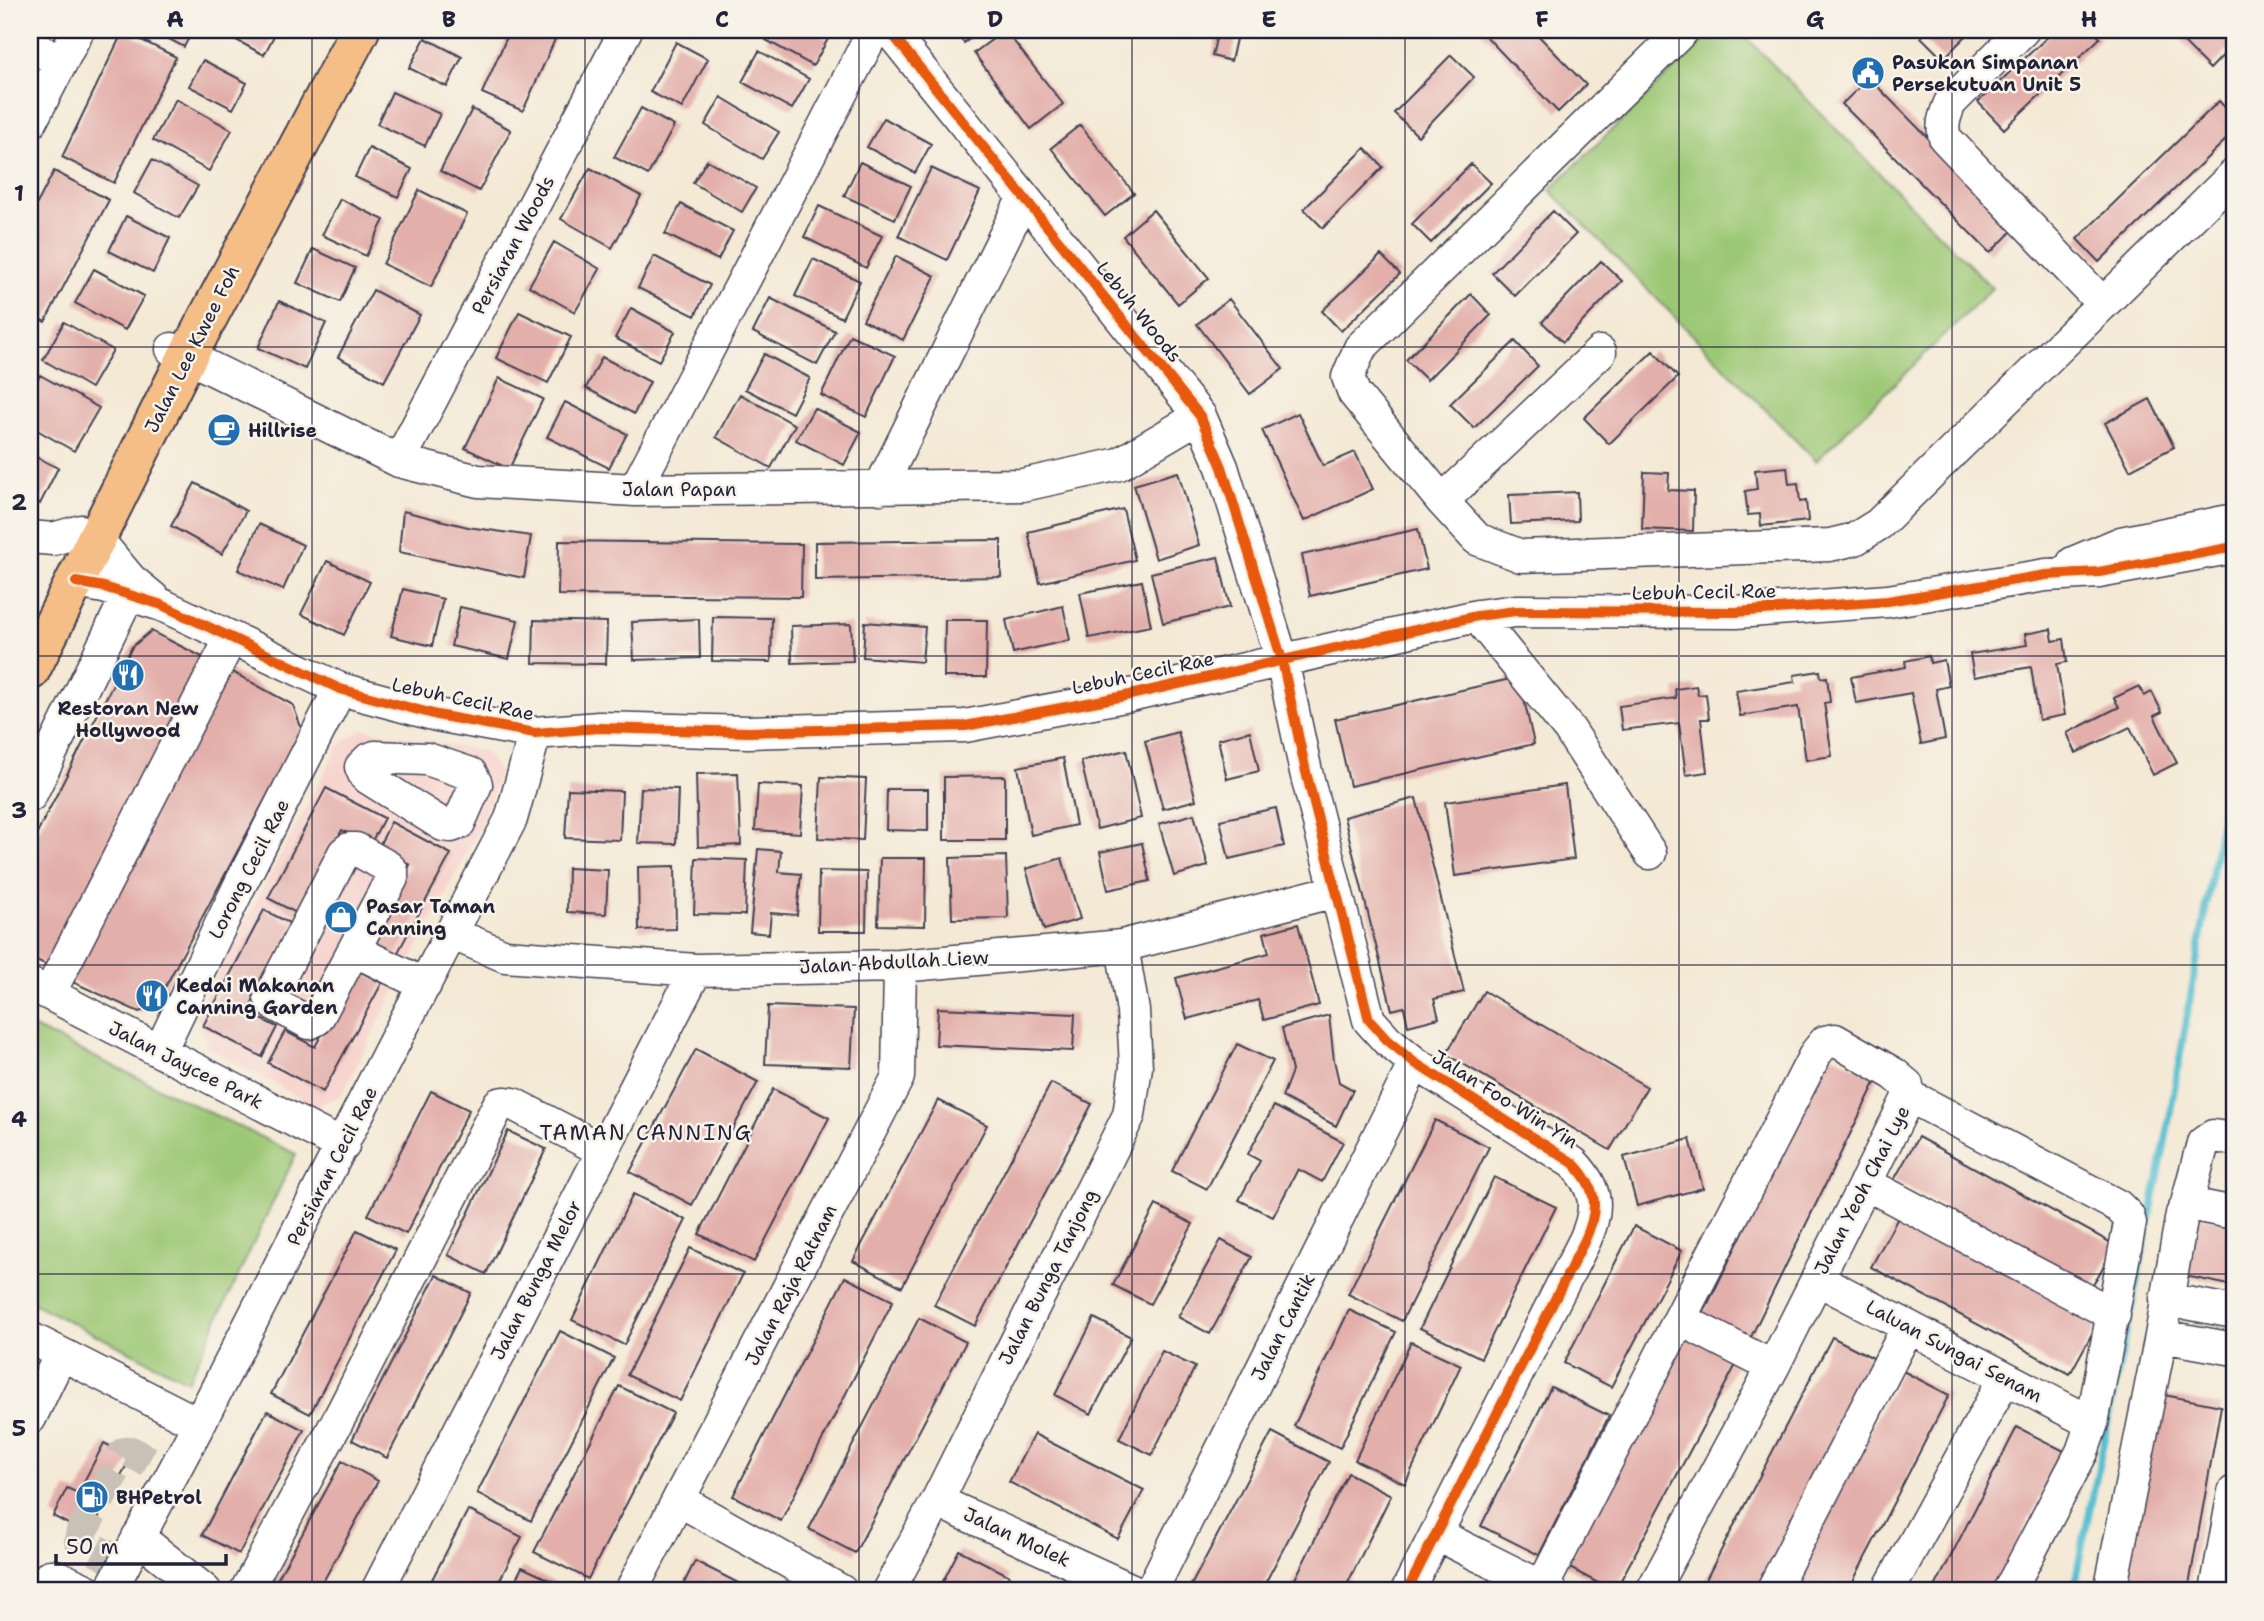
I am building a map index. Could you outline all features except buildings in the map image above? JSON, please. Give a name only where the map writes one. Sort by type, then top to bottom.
[{"type":"main road","name":"Jalan Lee Kwee Foh","points":[[30,671],[68,578],[339,30]]},
{"type":"main road","name":"Jalan Lee Kwee Foh","points":[[180,353],[360,30]]},
{"type":"main road","name":"Jalan Lee Kwee Foh","points":[[30,631],[68,578]]},
{"type":"street","points":[[30,123],[78,30]]},
{"type":"street","name":"Persiaran Woods","points":[[399,461],[626,30]]},
{"type":"street","points":[[635,490],[874,30]]},
{"type":"street","name":"Lebuh Woods","points":[[889,30],[1200,416],[1222,467],[1282,660]]},
{"type":"street","points":[[1683,30],[1360,348],[1348,377],[1354,393],[1442,501],[1477,539],[1521,556],[1830,545],[1855,539],[1879,524],[2234,175]]},
{"type":"street","points":[[2023,30],[1950,103],[1942,130],[1945,138],[2103,304]]},
{"type":"street","points":[[30,45],[61,62]]},
{"type":"street","points":[[880,488],[1023,199]]},
{"type":"street","points":[[1442,501],[1600,352]]},
{"type":"street","name":"Jalan Papan","points":[[180,353],[399,461],[478,481],[635,490],[1023,485],[1119,464],[1200,416]]},
{"type":"street","name":"Lebuh Cecil Rae","points":[[2046,575],[2121,543],[2234,520]]},
{"type":"street","points":[[30,537],[54,539],[89,535]]},
{"type":"street","name":"Lebuh Cecil Rae","points":[[89,535],[130,579],[162,605]]},
{"type":"street","points":[[30,537],[48,551],[68,578]]},
{"type":"street","name":"Lebuh Cecil Rae","points":[[68,578],[104,586],[162,605],[340,689],[437,715],[535,733],[599,728],[749,732],[965,726],[1129,695],[1477,616],[1516,611],[1736,612],[1888,601],[2046,575],[2099,572],[2234,547]]},
{"type":"street","points":[[30,796],[128,595]]},
{"type":"street","points":[[1477,616],[1569,729],[1650,853]]},
{"type":"street","points":[[40,989],[231,638]]},
{"type":"street","name":"Jalan Foo Win Yin","points":[[1282,660],[1306,772],[1369,1020],[1387,1040],[1415,1063],[1573,1163],[1585,1175],[1595,1206],[1593,1222],[1585,1240],[1407,1591]]},
{"type":"street","name":"Lorong Cecil Rae","points":[[160,1051],[239,887],[340,689]]},
{"type":"street","points":[[427,758],[437,715]]},
{"type":"street","name":"Persiaran Cecil Rae","points":[[110,1591],[511,819],[535,733]]},
{"type":"street","points":[[356,849],[392,871],[391,878],[354,950],[313,1023],[271,1000],[270,996],[344,853],[356,849]]},
{"type":"street","name":"Jalan Abdullah Liew","points":[[451,933],[505,956],[696,970],[900,966],[1122,946],[1335,891]]},
{"type":"street","name":"Jalan Bunga Tanjong","points":[[888,1591],[937,1500],[1129,1115],[1136,1067],[1133,1011],[1122,946]]},
{"type":"street","points":[[354,950],[425,985]]},
{"type":"street","name":"Jalan Raja Ratnam","points":[[631,1591],[898,1077],[900,966]]},
{"type":"street","name":"Jalan Bunga Melor","points":[[377,1591],[696,970]]},
{"type":"street","name":"Jalan Jaycee Park","points":[[40,989],[343,1146]]},
{"type":"street","points":[[1436,1534],[1544,1590],[1816,1054],[1825,1042],[1835,1040],[1894,1074],[1907,1085],[1908,1098]]},
{"type":"street","name":"Jalan Cantik","points":[[1151,1591],[1415,1063]]},
{"type":"street","name":"Jalan Yeoh Chai Lye","points":[[1652,1591],[1773,1367],[1908,1098],[1921,1102],[2124,1211],[2128,1216],[2130,1231],[2092,1423],[2082,1452],[2009,1591]]},
{"type":"street","points":[[246,1591],[350,1396],[499,1104],[513,1104],[602,1150]]},
{"type":"street","points":[[2110,1591],[2161,1336],[2179,1223],[2186,1207],[2203,1143],[2214,1136],[2234,1139]]},
{"type":"street","points":[[1865,1183],[2113,1315]]},
{"type":"street","points":[[2186,1207],[2194,1205],[2234,1213]]},
{"type":"street","name":"Laluan Sungai Senam","points":[[1817,1279],[2092,1423]]},
{"type":"street","points":[[2166,1299],[2234,1312]]},
{"type":"street","points":[[1680,1319],[1773,1367]]},
{"type":"street","points":[[1772,1591],[1908,1327]]},
{"type":"street","points":[[2161,1336],[2234,1349]]},
{"type":"street","points":[[30,1338],[199,1424]]},
{"type":"street","points":[[30,1418],[61,1354]]},
{"type":"street","points":[[1888,1591],[2005,1378]]},
{"type":"street","points":[[2216,1591],[2229,1560],[2234,1492]]},
{"type":"street","points":[[679,1500],[841,1591]]},
{"type":"street","name":"Jalan Molek","points":[[937,1500],[1134,1591]]},
{"type":"street","points":[[138,1537],[205,1591]]},
{"type":"street","points":[[44,1583],[50,1576],[56,1576],[88,1591]]},
{"type":"shaded area","name":"Pasar Taman Canning","points":[[363,729],[486,752],[499,773],[484,819],[341,1096],[315,1106],[207,1047],[196,1014],[339,745]]},
{"type":"green space","points":[[1714,30],[1739,30],[1992,288],[1816,461],[1550,190]]},
{"type":"green space","points":[[30,1026],[296,1154],[188,1381],[30,1302]]},
{"type":"waterway","points":[[2073,1591],[2165,1143],[2234,747]]},
{"type":"tunnel","points":[[124,1565],[83,1543],[80,1540],[82,1531],[124,1453],[131,1452],[172,1474]]},
{"type":"cycle path","points":[[889,30],[1200,416],[1222,467],[1282,660],[1306,772],[1369,1020],[1387,1040],[1415,1063],[1573,1163],[1587,1182],[1594,1200],[1593,1219],[1585,1240],[1407,1591]]},
{"type":"cycle path","points":[[76,582],[104,587],[162,605],[340,689],[437,715],[535,733],[599,728],[749,732],[965,726],[1130,695],[1477,616],[1516,611],[1736,612],[1888,601],[2046,575],[2099,572],[2234,547]]},
{"type":"place","name":"Pasukan Simpanan Persekutuan Unit 5","points":[[1868,73]]},
{"type":"place","name":"Hillrise","points":[[224,430]]},
{"type":"place","name":"Restoran New Hollywood","points":[[128,675]]},
{"type":"place","name":"Pasar Taman Canning","points":[[341,917]]},
{"type":"place","name":"Kedai Makanan Canning Garden","points":[[152,996]]},
{"type":"place","name":"BHPetrol","points":[[92,1497]]},
{"type":"district","name":"TAMAN CANNING","points":[[646,1133]]}]
